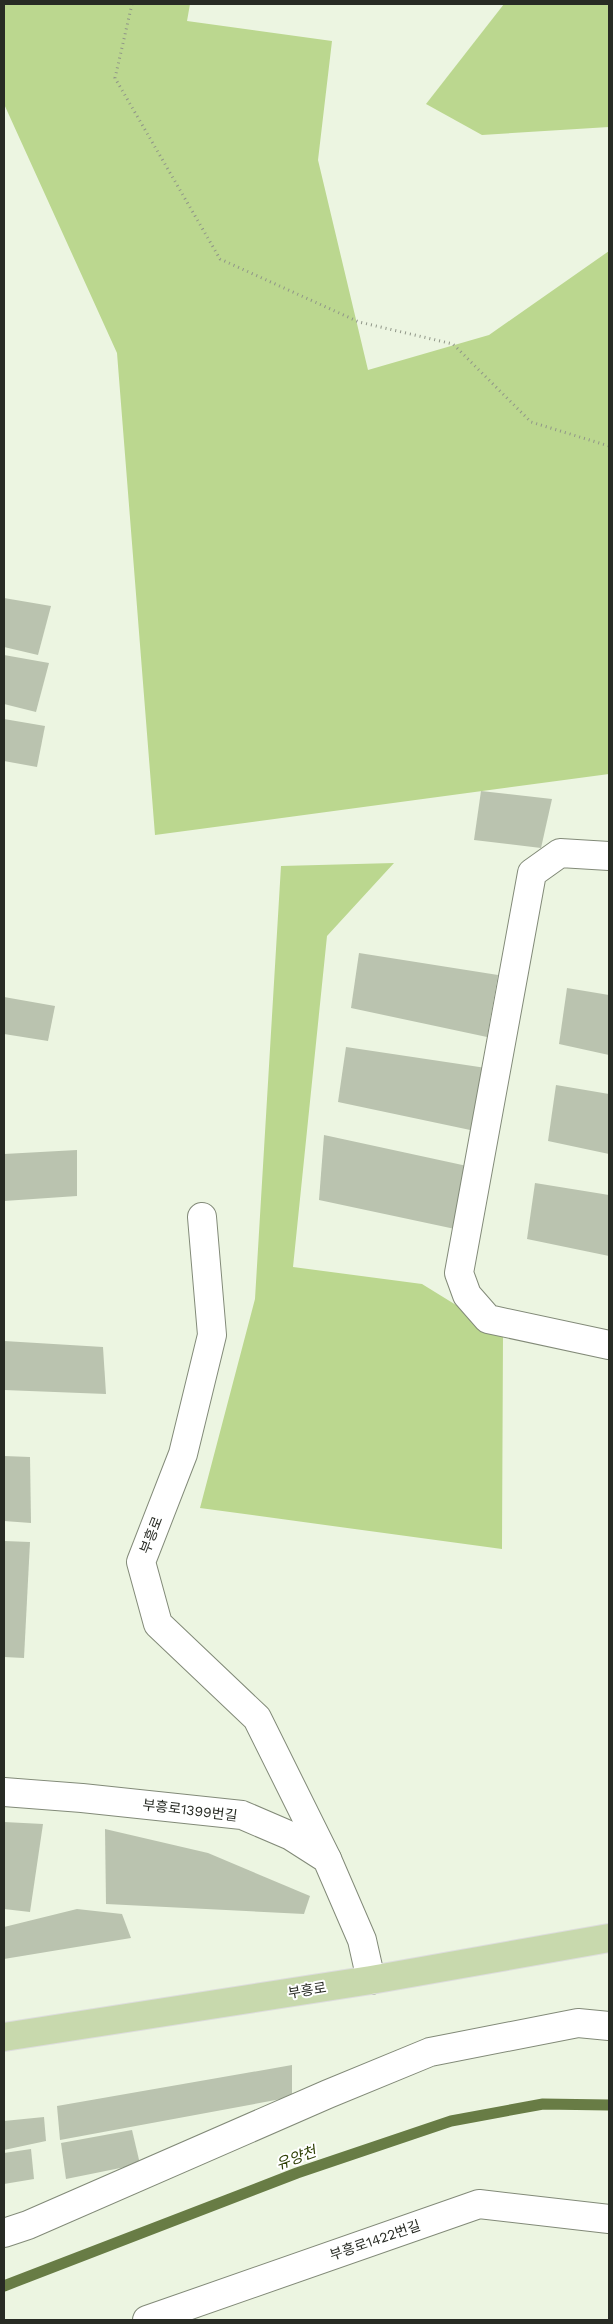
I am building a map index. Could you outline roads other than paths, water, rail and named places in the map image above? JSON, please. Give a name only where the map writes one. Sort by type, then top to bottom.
[{"type":"main road","name":"부흥로","points":[[4,2037],[371,1980],[609,1938]]},
{"type":"street","points":[[609,856],[560,853],[532,873],[459,1274],[467,1295],[488,1319],[609,1345]]},
{"type":"street","name":"부흥로","points":[[202,1217],[212,1335],[182,1454],[141,1562],[158,1624],[257,1718],[327,1859]]},
{"type":"street","name":"부흥로1399번길","points":[[4,1792],[82,1798],[242,1815],[291,1836],[327,1859]]},
{"type":"street","points":[[327,1859],[362,1940],[371,1980]]},
{"type":"street","points":[[4,2232],[28,2225],[328,2094],[430,2052],[578,2022],[609,2026]]},
{"type":"street","name":"부흥로1422번길","points":[[147,2320],[478,2204],[609,2219]]},
{"type":"waterway","name":"유양천","points":[[4,2286],[297,2173],[451,2121],[543,2104],[609,2105]]}]
